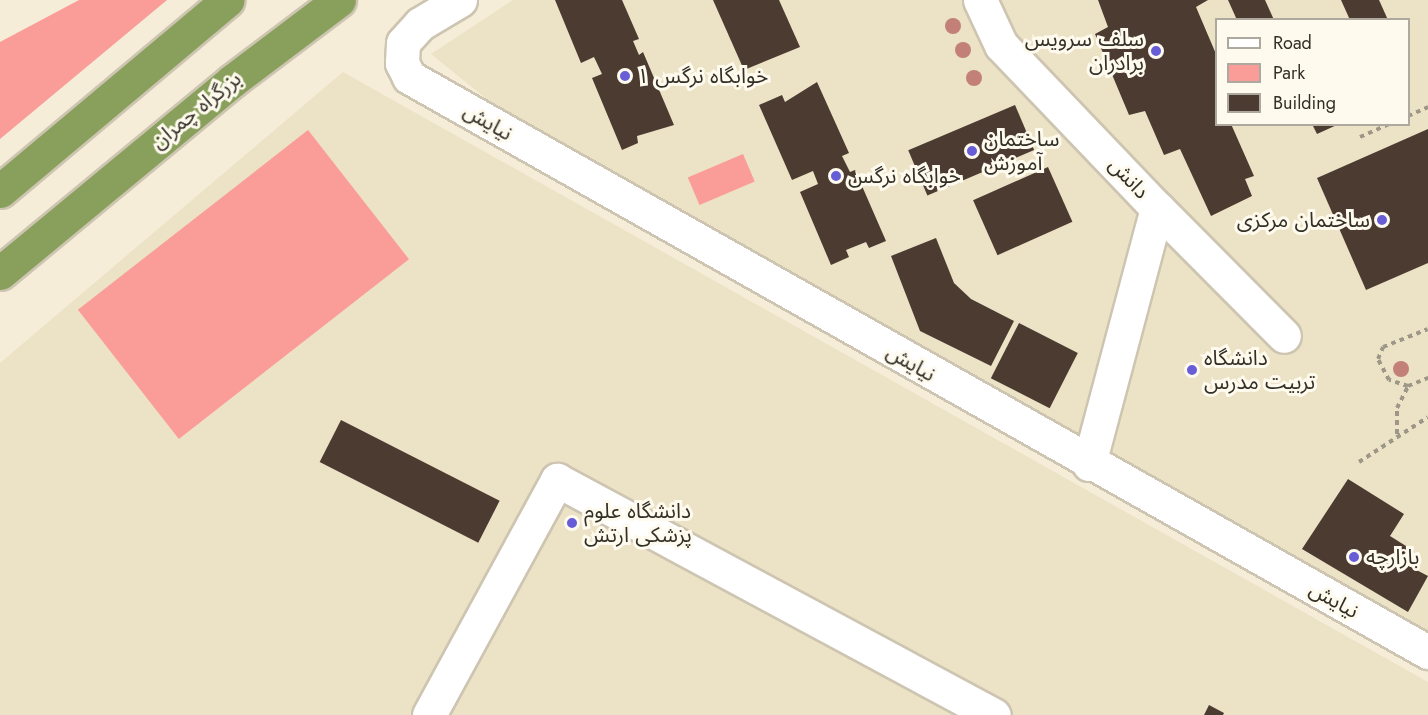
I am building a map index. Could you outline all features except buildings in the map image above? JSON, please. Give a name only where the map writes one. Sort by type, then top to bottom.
[{"type":"highway","points":[[0,191],[228,0]]},
{"type":"highway","name":"بزرگراه چمران","points":[[0,273],[56,224],[339,0]]},
{"type":"highway","name":"بزرگراه چمران","points":[[0,299],[50,245],[56,224]]},
{"type":"street","name":"نیایش","points":[[460,0],[420,24],[403,43],[402,63],[409,77],[1089,464],[1428,652]]},
{"type":"street","name":"دانش","points":[[980,0],[1001,45],[1158,208],[1089,464]]},
{"type":"street","points":[[1158,208],[1284,336]]},
{"type":"street","points":[[429,715],[557,480],[994,715]]},
{"type":"path","points":[[1410,115],[1428,107]]},
{"type":"path","points":[[1360,137],[1385,126]]},
{"type":"path","points":[[1408,387],[1389,380],[1378,359],[1383,347],[1428,329]]},
{"type":"path","points":[[1397,434],[1397,408],[1408,387],[1428,378]]},
{"type":"path","points":[[1359,462],[1397,434],[1428,417]]},
{"type":"shaded area","name":"دانشگاه تربیت مدرس","points":[[513,0],[1428,0],[1428,632],[1080,441],[494,105],[431,54]]},
{"type":"shaded area","name":"دانشگاه علوم پزشکی ارتش","points":[[343,72],[1428,682],[1428,715],[0,715],[0,363]]},
{"type":"green space","points":[[79,0],[167,0],[0,139],[0,42]]},
{"type":"green space","points":[[308,130],[409,259],[179,439],[78,310]]},
{"type":"green space","points":[[743,154],[755,182],[699,205],[688,177]]},
{"type":"place","name":"سلف سرویس برادران","points":[[1156,51]]},
{"type":"place","name":"خوابگاه نرگس ۱","points":[[625,76]]},
{"type":"place","name":"ساختمان آموزش","points":[[972,151]]},
{"type":"place","name":"خوابگاه نرگس","points":[[836,176]]},
{"type":"place","name":"ساختمان مرکزی","points":[[1382,220]]},
{"type":"place","name":"دانشگاه تربیت مدرس","points":[[1192,370]]},
{"type":"place","name":"دانشگاه علوم پزشکی ارتش","points":[[572,523]]},
{"type":"place","name":"بازارچه","points":[[1354,557]]}]
